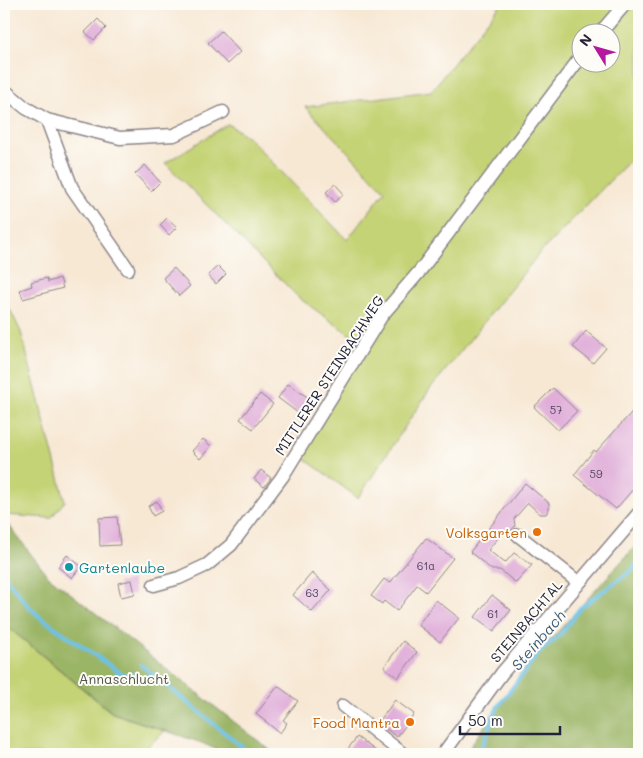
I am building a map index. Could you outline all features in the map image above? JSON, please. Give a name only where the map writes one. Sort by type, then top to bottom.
[{"type":"street","points":[[610,22],[625,4]]},
{"type":"street","name":"MITTLERER STEINBACHWEG","points":[[154,585],[179,578],[207,565],[232,545],[282,477],[382,315],[419,272],[570,71]]},
{"type":"street","points":[[4,90],[26,108],[47,120],[120,138],[174,135],[223,112]]},
{"type":"street","points":[[47,120],[72,188],[128,269]]},
{"type":"street","name":"STEINBACHTAL","points":[[443,754],[502,673],[639,513]]},
{"type":"street","points":[[518,535],[578,582]]},
{"type":"street","points":[[344,706],[403,754]]},
{"type":"green space","points":[[501,4],[639,4],[639,151],[538,255],[428,392],[358,498],[298,454],[360,342],[299,298],[165,163],[228,124],[248,137],[347,240],[385,191],[305,107],[431,91]]},
{"type":"green space","points":[[4,297],[21,332],[65,501],[51,518],[4,515]]},
{"type":"green space","name":"Annaschlucht","points":[[4,519],[47,575],[275,754],[226,754],[202,743],[113,713],[4,624]]},
{"type":"green space","points":[[639,542],[639,754],[465,754],[524,669]]},
{"type":"green space","points":[[4,624],[112,713],[165,731],[139,754],[4,754]]},
{"type":"building","points":[[98,19],[106,28],[94,40],[85,32]]},
{"type":"building","points":[[221,31],[240,52],[227,64],[208,43]]},
{"type":"building","points":[[145,165],[160,182],[151,191],[135,174]]},
{"type":"building","points":[[335,184],[344,194],[335,202],[326,192]]},
{"type":"building","points":[[167,218],[177,227],[169,235],[160,225]]},
{"type":"building","points":[[218,266],[226,274],[216,284],[208,275]]},
{"type":"building","points":[[174,268],[190,286],[179,296],[163,278]]},
{"type":"building","points":[[47,278],[48,282],[60,278],[63,288],[23,299],[20,290],[32,286],[31,282]]},
{"type":"building","points":[[586,331],[606,348],[593,363],[573,347]]},
{"type":"building","points":[[288,384],[309,398],[298,413],[278,398]]},
{"type":"building","points":[[553,388],[577,411],[558,430],[534,407]]},
{"type":"building","points":[[260,394],[273,404],[253,429],[240,419]]},
{"type":"building","points":[[639,404],[639,482],[616,509],[574,475],[594,450],[596,452]]},
{"type":"building","points":[[203,439],[211,446],[200,459],[192,451]]},
{"type":"building","points":[[261,470],[271,478],[264,487],[254,479]]},
{"type":"building","points":[[525,483],[549,503],[549,509],[546,514],[540,514],[528,503],[514,519],[515,526],[510,532],[502,533],[488,550],[505,563],[514,553],[532,565],[516,583],[500,570],[492,570],[470,552]]},
{"type":"building","points":[[157,501],[162,511],[153,516],[148,506]]},
{"type":"building","points":[[117,517],[120,545],[100,546],[99,518]]},
{"type":"building","points":[[426,538],[453,558],[426,592],[417,585],[397,611],[384,601],[382,604],[371,596],[384,579],[390,583]]},
{"type":"building","name":"Gartenlaube","points":[[67,555],[81,566],[72,578],[58,567]]},
{"type":"building","points":[[312,573],[331,590],[312,612],[293,595]]},
{"type":"building","points":[[132,580],[135,594],[121,597],[118,583]]},
{"type":"building","points":[[492,595],[511,610],[494,631],[475,617]]},
{"type":"building","points":[[436,600],[459,618],[440,642],[418,625]]},
{"type":"building","points":[[403,641],[417,652],[398,678],[384,667]]},
{"type":"building","points":[[278,686],[298,701],[283,720],[287,723],[280,733],[256,714]]},
{"type":"building","points":[[395,700],[414,714],[397,737],[378,723]]},
{"type":"building","points":[[357,737],[380,754],[344,754]]},
{"type":"waterway","name":"Steinbach","points":[[479,754],[497,708],[538,654],[561,634],[580,608],[632,570],[639,561]]},
{"type":"waterway","points":[[4,575],[30,608],[40,617],[122,674],[131,676],[133,674]]},
{"type":"waterway","points":[[141,665],[251,754]]},
{"type":"place","name":"Volksgarten","points":[[537,532]]},
{"type":"place","name":"Gartenlaube","points":[[69,567]]},
{"type":"place","name":"Food Mantra","points":[[410,722]]}]
